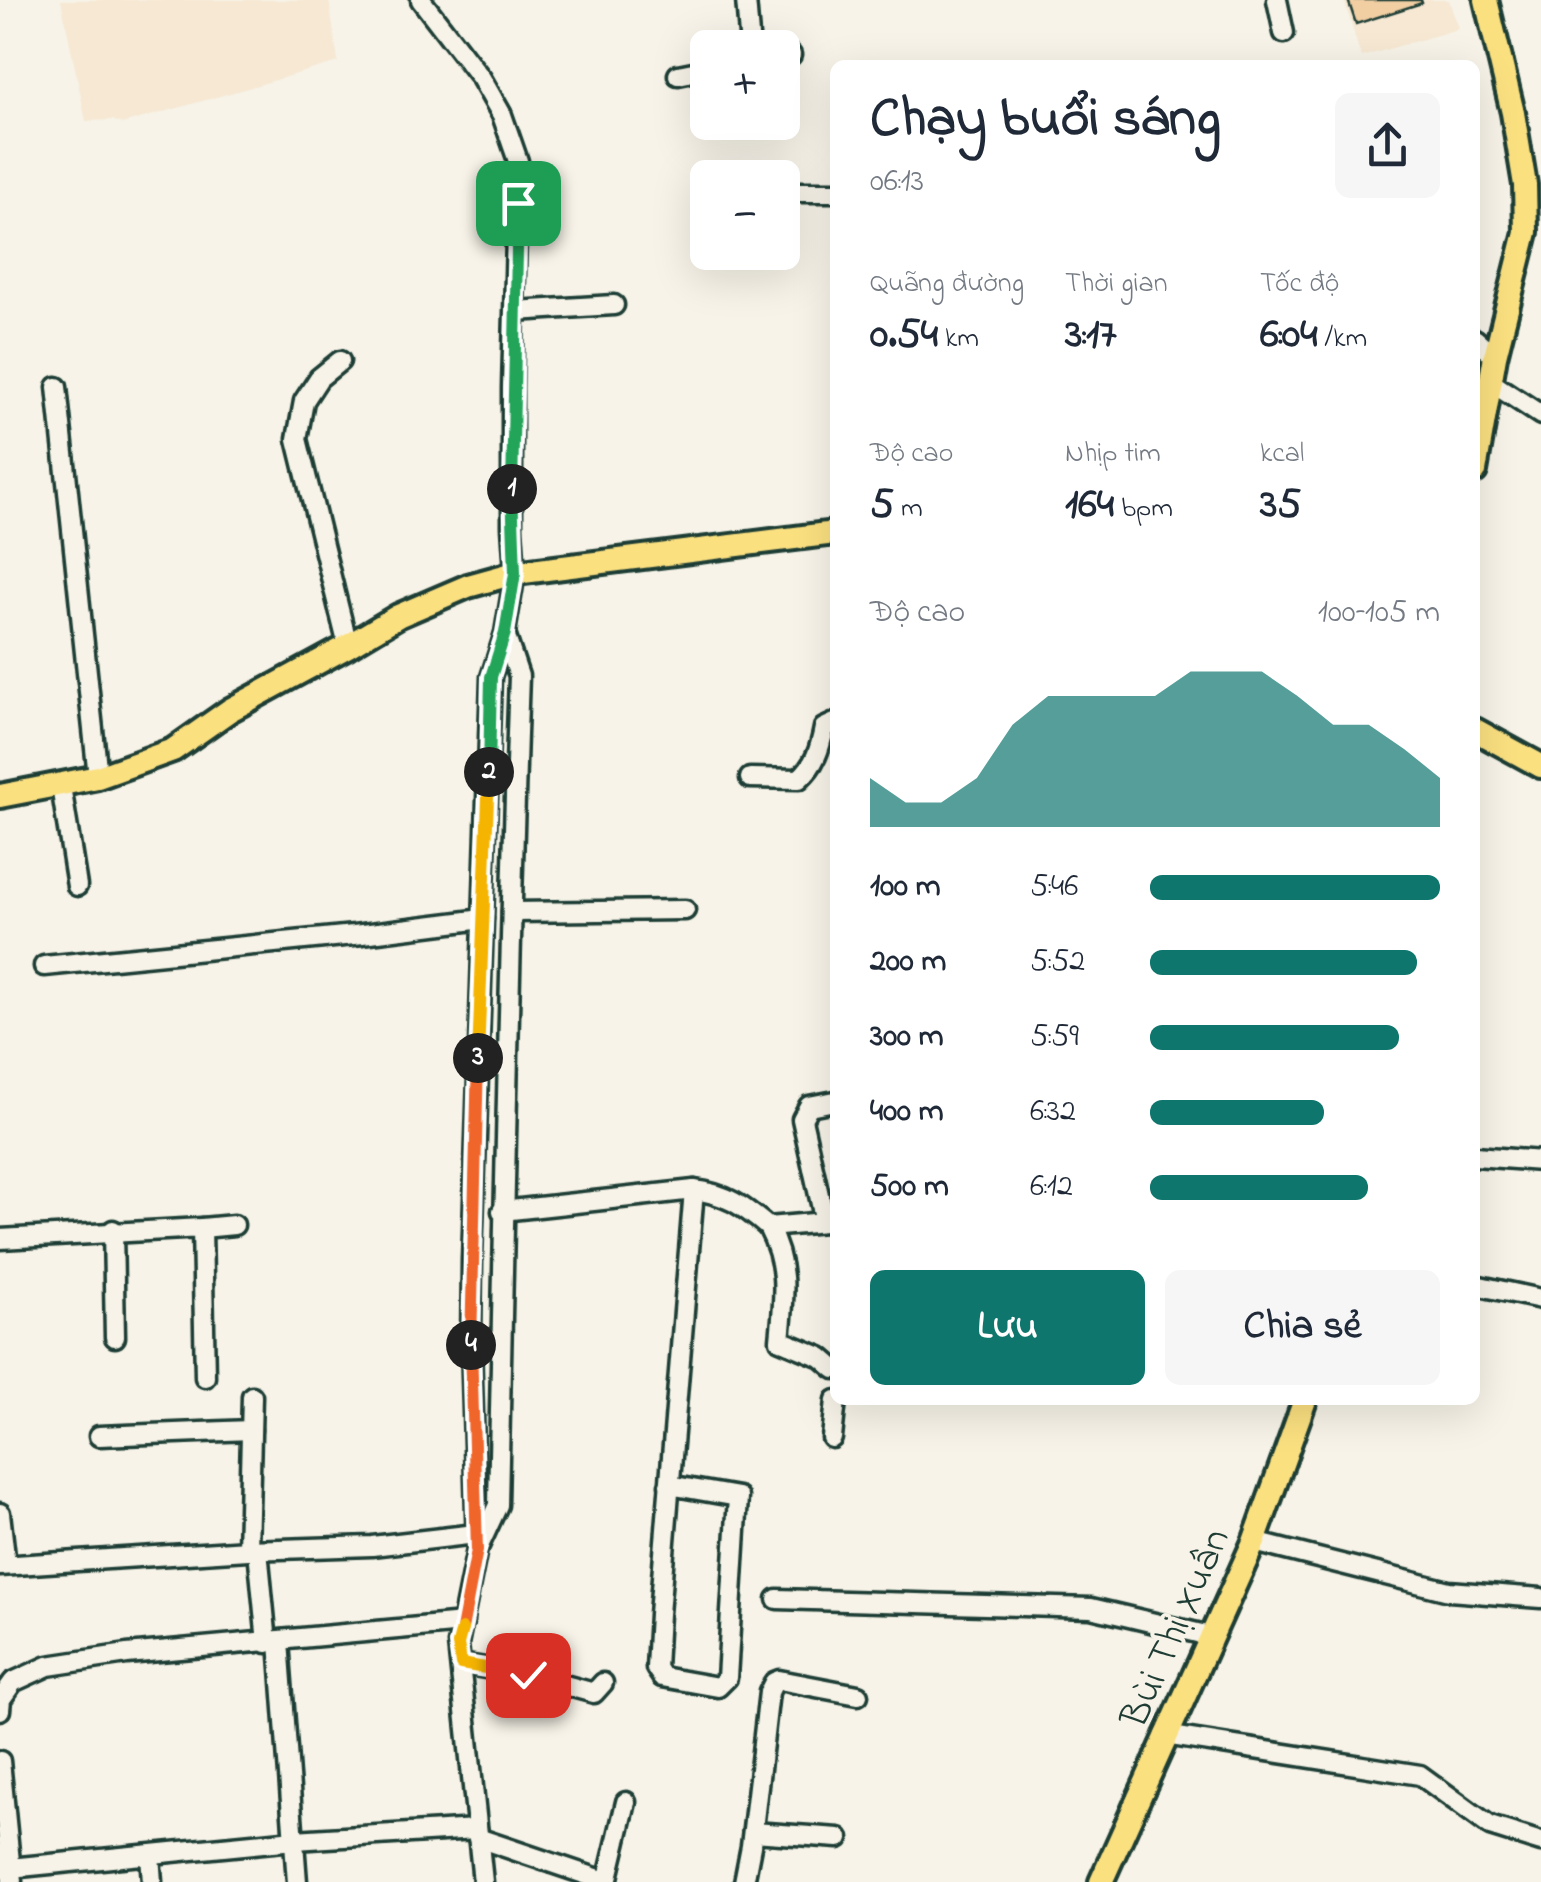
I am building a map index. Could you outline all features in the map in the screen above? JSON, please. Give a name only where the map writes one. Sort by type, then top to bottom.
[{"type":"main road","points":[[1480,445],[1495,356],[1534,226],[1513,112],[1486,0]]},
{"type":"main road","points":[[0,796],[98,777],[172,750],[230,710],[414,608],[468,586],[515,573],[830,534]]},
{"type":"main road","points":[[1480,733],[1541,766]]},
{"type":"main road","name":"Bùi Thị Xuân","points":[[1101,1882],[1254,1542],[1302,1405]]},
{"type":"street","points":[[746,0],[748,30]]},
{"type":"street","points":[[1277,0],[1284,33]]},
{"type":"street","points":[[432,4],[481,78],[512,140],[518,161],[512,526],[515,573],[505,633],[491,677],[482,919],[471,1344],[477,1542],[458,1644],[483,1882]]},
{"type":"street","points":[[678,75],[690,73]]},
{"type":"street","points":[[800,192],[830,192]]},
{"type":"street","points":[[515,310],[614,305]]},
{"type":"street","points":[[1480,343],[1495,356]]},
{"type":"street","points":[[340,361],[319,378],[304,401],[297,439],[348,646]]},
{"type":"street","points":[[1492,383],[1541,415]]},
{"type":"street","points":[[56,388],[98,777]]},
{"type":"street","points":[[477,1542],[498,1505],[502,1211],[519,676],[505,633]]},
{"type":"street","points":[[750,778],[798,779],[810,770],[824,728],[830,725]]},
{"type":"street","points":[[60,786],[76,886]]},
{"type":"street","points":[[488,802],[515,802]]},
{"type":"street","points":[[512,912],[685,910]]},
{"type":"street","points":[[44,966],[354,936],[482,919]]},
{"type":"street","points":[[768,1228],[830,1222],[802,1119],[809,1106],[830,1102]]},
{"type":"street","points":[[1480,1156],[1541,1162]]},
{"type":"street","points":[[502,1211],[694,1190],[726,1196],[768,1228],[780,1250],[784,1274],[780,1340],[830,1365]]},
{"type":"street","points":[[669,1485],[738,1496],[727,1678],[718,1688],[662,1676],[656,1668],[669,1485],[694,1190]]},
{"type":"street","points":[[0,1239],[234,1226]]},
{"type":"street","points":[[202,1228],[205,1377]]},
{"type":"street","points":[[112,1230],[115,1337]]},
{"type":"street","points":[[1480,1286],[1541,1299]]},
{"type":"street","points":[[252,1396],[253,1550],[273,1642],[297,1882]]},
{"type":"street","points":[[832,1438],[835,1405]]},
{"type":"street","points":[[99,1436],[251,1430]]},
{"type":"street","points":[[0,1513],[3,1565],[477,1542]]},
{"type":"street","points":[[1254,1542],[1449,1590],[1541,1598]]},
{"type":"street","points":[[777,1599],[1091,1608],[1210,1636]]},
{"type":"street","points":[[0,1710],[1,1699],[13,1682],[48,1666],[127,1654],[463,1623]]},
{"type":"street","points":[[461,1664],[528,1675],[594,1693],[603,1683]]},
{"type":"street","points":[[744,1882],[774,1682],[858,1695]]},
{"type":"street","points":[[1165,1735],[1420,1774],[1490,1826],[1541,1842]]},
{"type":"street","points":[[0,1762],[8,1873],[294,1840],[478,1834],[607,1882],[626,1802]]},
{"type":"street","points":[[753,1832],[839,1838]]},
{"type":"street","points":[[150,1855],[152,1882]]},
{"type":"shaded area","points":[[61,0],[329,0],[338,62],[122,124],[113,120],[86,121]]},
{"type":"shaded area","points":[[1344,0],[1449,0],[1458,29],[1361,57]]},
{"type":"building","points":[[1348,0],[1421,0],[1422,3],[1356,24]]},
{"type":"route","points":[[518,203],[512,388],[515,573],[505,633],[491,677],[474,1176],[471,1344],[477,1550],[458,1644],[461,1664],[528,1675]]}]
